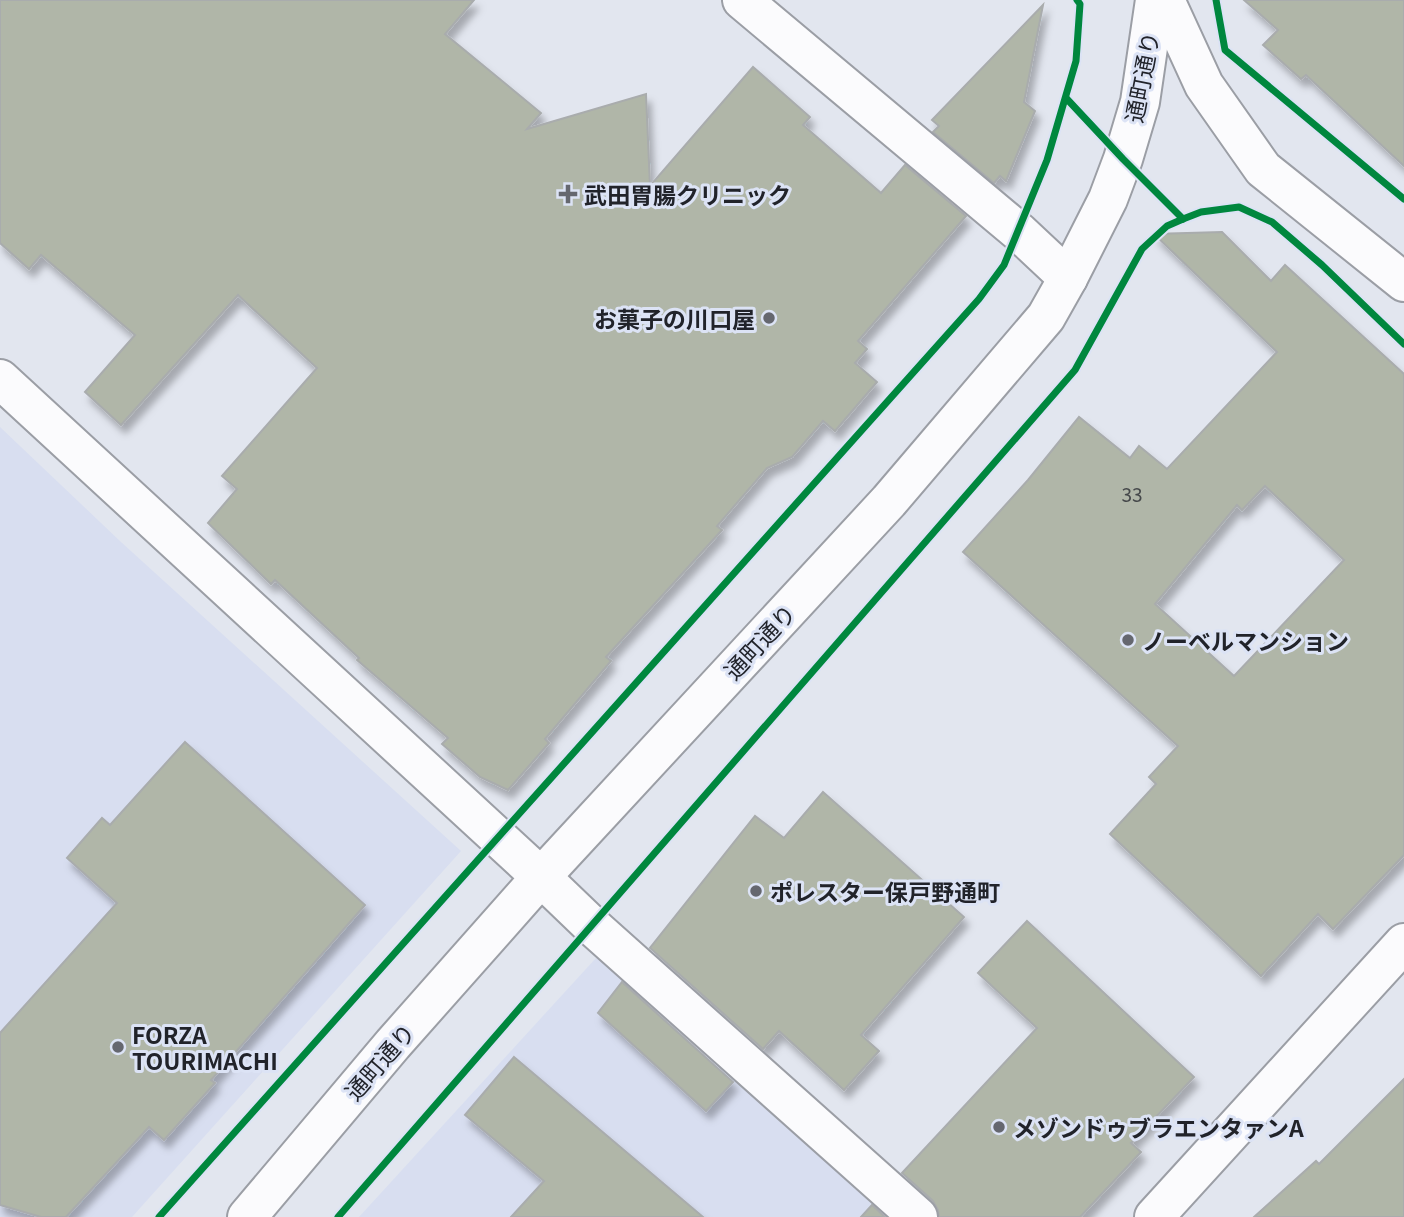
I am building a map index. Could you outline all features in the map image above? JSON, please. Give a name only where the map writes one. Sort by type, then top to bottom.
[{"type":"street","points":[[742,0],[1019,232],[1068,278]]},
{"type":"street","name":"通町通り","points":[[247,1217],[393,1044],[541,877],[889,501],[1046,317],[1108,199],[1123,159],[1140,102],[1155,0]]},
{"type":"street","points":[[1165,0],[1204,85],[1263,169],[1404,282]]},
{"type":"street","points":[[0,379],[592,926],[918,1217]]},
{"type":"street","points":[[1154,1217],[1404,943]]},
{"type":"path","points":[[159,1217],[979,299],[1004,265],[1047,160],[1076,61],[1080,4],[1077,0]]},
{"type":"path","points":[[1267,85],[1404,200]]},
{"type":"path","points":[[1136,260],[1142,249],[1167,226],[1200,212],[1239,207]]},
{"type":"path","points":[[1386,327],[1404,344]]},
{"type":"path","points":[[338,1217],[1075,370],[1088,348]]},
{"type":"shaded area","points":[[0,427],[121,542],[461,851],[132,1217],[0,1217]]},
{"type":"shaded area","points":[[596,958],[617,967],[901,1217],[359,1217]]},
{"type":"building","points":[[0,0],[474,0],[445,34],[541,113],[527,129],[646,94],[650,186],[753,67],[810,117],[803,125],[881,193],[905,165],[966,216],[858,341],[867,349],[855,363],[877,382],[835,431],[823,421],[792,457],[767,468],[717,526],[722,530],[606,657],[611,661],[545,739],[549,743],[508,790],[480,777],[442,744],[448,738],[357,660],[359,658],[275,580],[271,584],[208,523],[237,489],[222,476],[317,368],[238,295],[121,425],[85,392],[135,335],[41,255],[29,269],[0,243]]},
{"type":"building","points":[[1244,0],[1404,0],[1404,166],[1306,75],[1301,79],[1263,45],[1278,30]]},
{"type":"building","points":[[1043,5],[1024,102],[1035,111],[1006,181],[1000,176],[994,183],[933,132],[939,126],[932,120]]},
{"type":"building","points":[[1222,232],[1271,281],[1285,265],[1404,374],[1404,855],[1333,929],[1318,914],[1261,976],[1110,834],[1156,784],[1149,777],[1178,746],[963,552],[1028,480],[1079,417],[1130,458],[1139,446],[1167,469],[1277,352],[1154,234]],"holes":[[[1265,486],[1344,560],[1234,676],[1155,604],[1237,505],[1242,510]]]},
{"type":"building","points":[[185,742],[365,905],[211,1080],[215,1083],[164,1140],[149,1127],[66,1217],[41,1217],[0,1205],[0,1033],[117,903],[67,858],[102,818],[110,825]]},
{"type":"building","points":[[823,792],[964,917],[861,1035],[879,1051],[844,1090],[779,1031],[763,1049],[650,948],[755,816],[784,838]]},
{"type":"building","points":[[1027,921],[1194,1077],[1131,1143],[1141,1152],[1080,1217],[939,1217],[933,1201],[902,1173],[1037,1028],[978,973]]},
{"type":"building","points":[[622,982],[733,1082],[706,1111],[598,1013]]},
{"type":"building","points":[[514,1057],[703,1217],[511,1217],[544,1181],[465,1115]]},
{"type":"building","points":[[1404,1079],[1404,1217],[1254,1217],[1316,1161],[1319,1164]]},
{"type":"building","points":[[872,1205],[885,1217],[861,1217]]},
{"type":"cycle path","points":[[159,1217],[979,299],[1004,265],[1047,160],[1076,61],[1080,4],[1077,0]]},
{"type":"cycle path","points":[[1216,0],[1225,50],[1404,199]]},
{"type":"cycle path","points":[[1066,98],[1183,219]]},
{"type":"cycle path","points":[[338,1217],[1075,370],[1142,249],[1167,226],[1201,212],[1239,207],[1272,222],[1322,265],[1404,344]]},
{"type":"place","name":"武田胃腸クリニック","points":[[568,194]]},
{"type":"place","name":"お菓子の川口屋","points":[[769,318]]},
{"type":"place","name":"ノーベルマンション","points":[[1128,640]]},
{"type":"place","name":"ポレスター保戸野通町","points":[[756,891]]},
{"type":"place","name":"FORZA TOURIMACHI","points":[[118,1047]]},
{"type":"place","name":"メゾンドゥブラエンタァンA","points":[[999,1127]]}]
